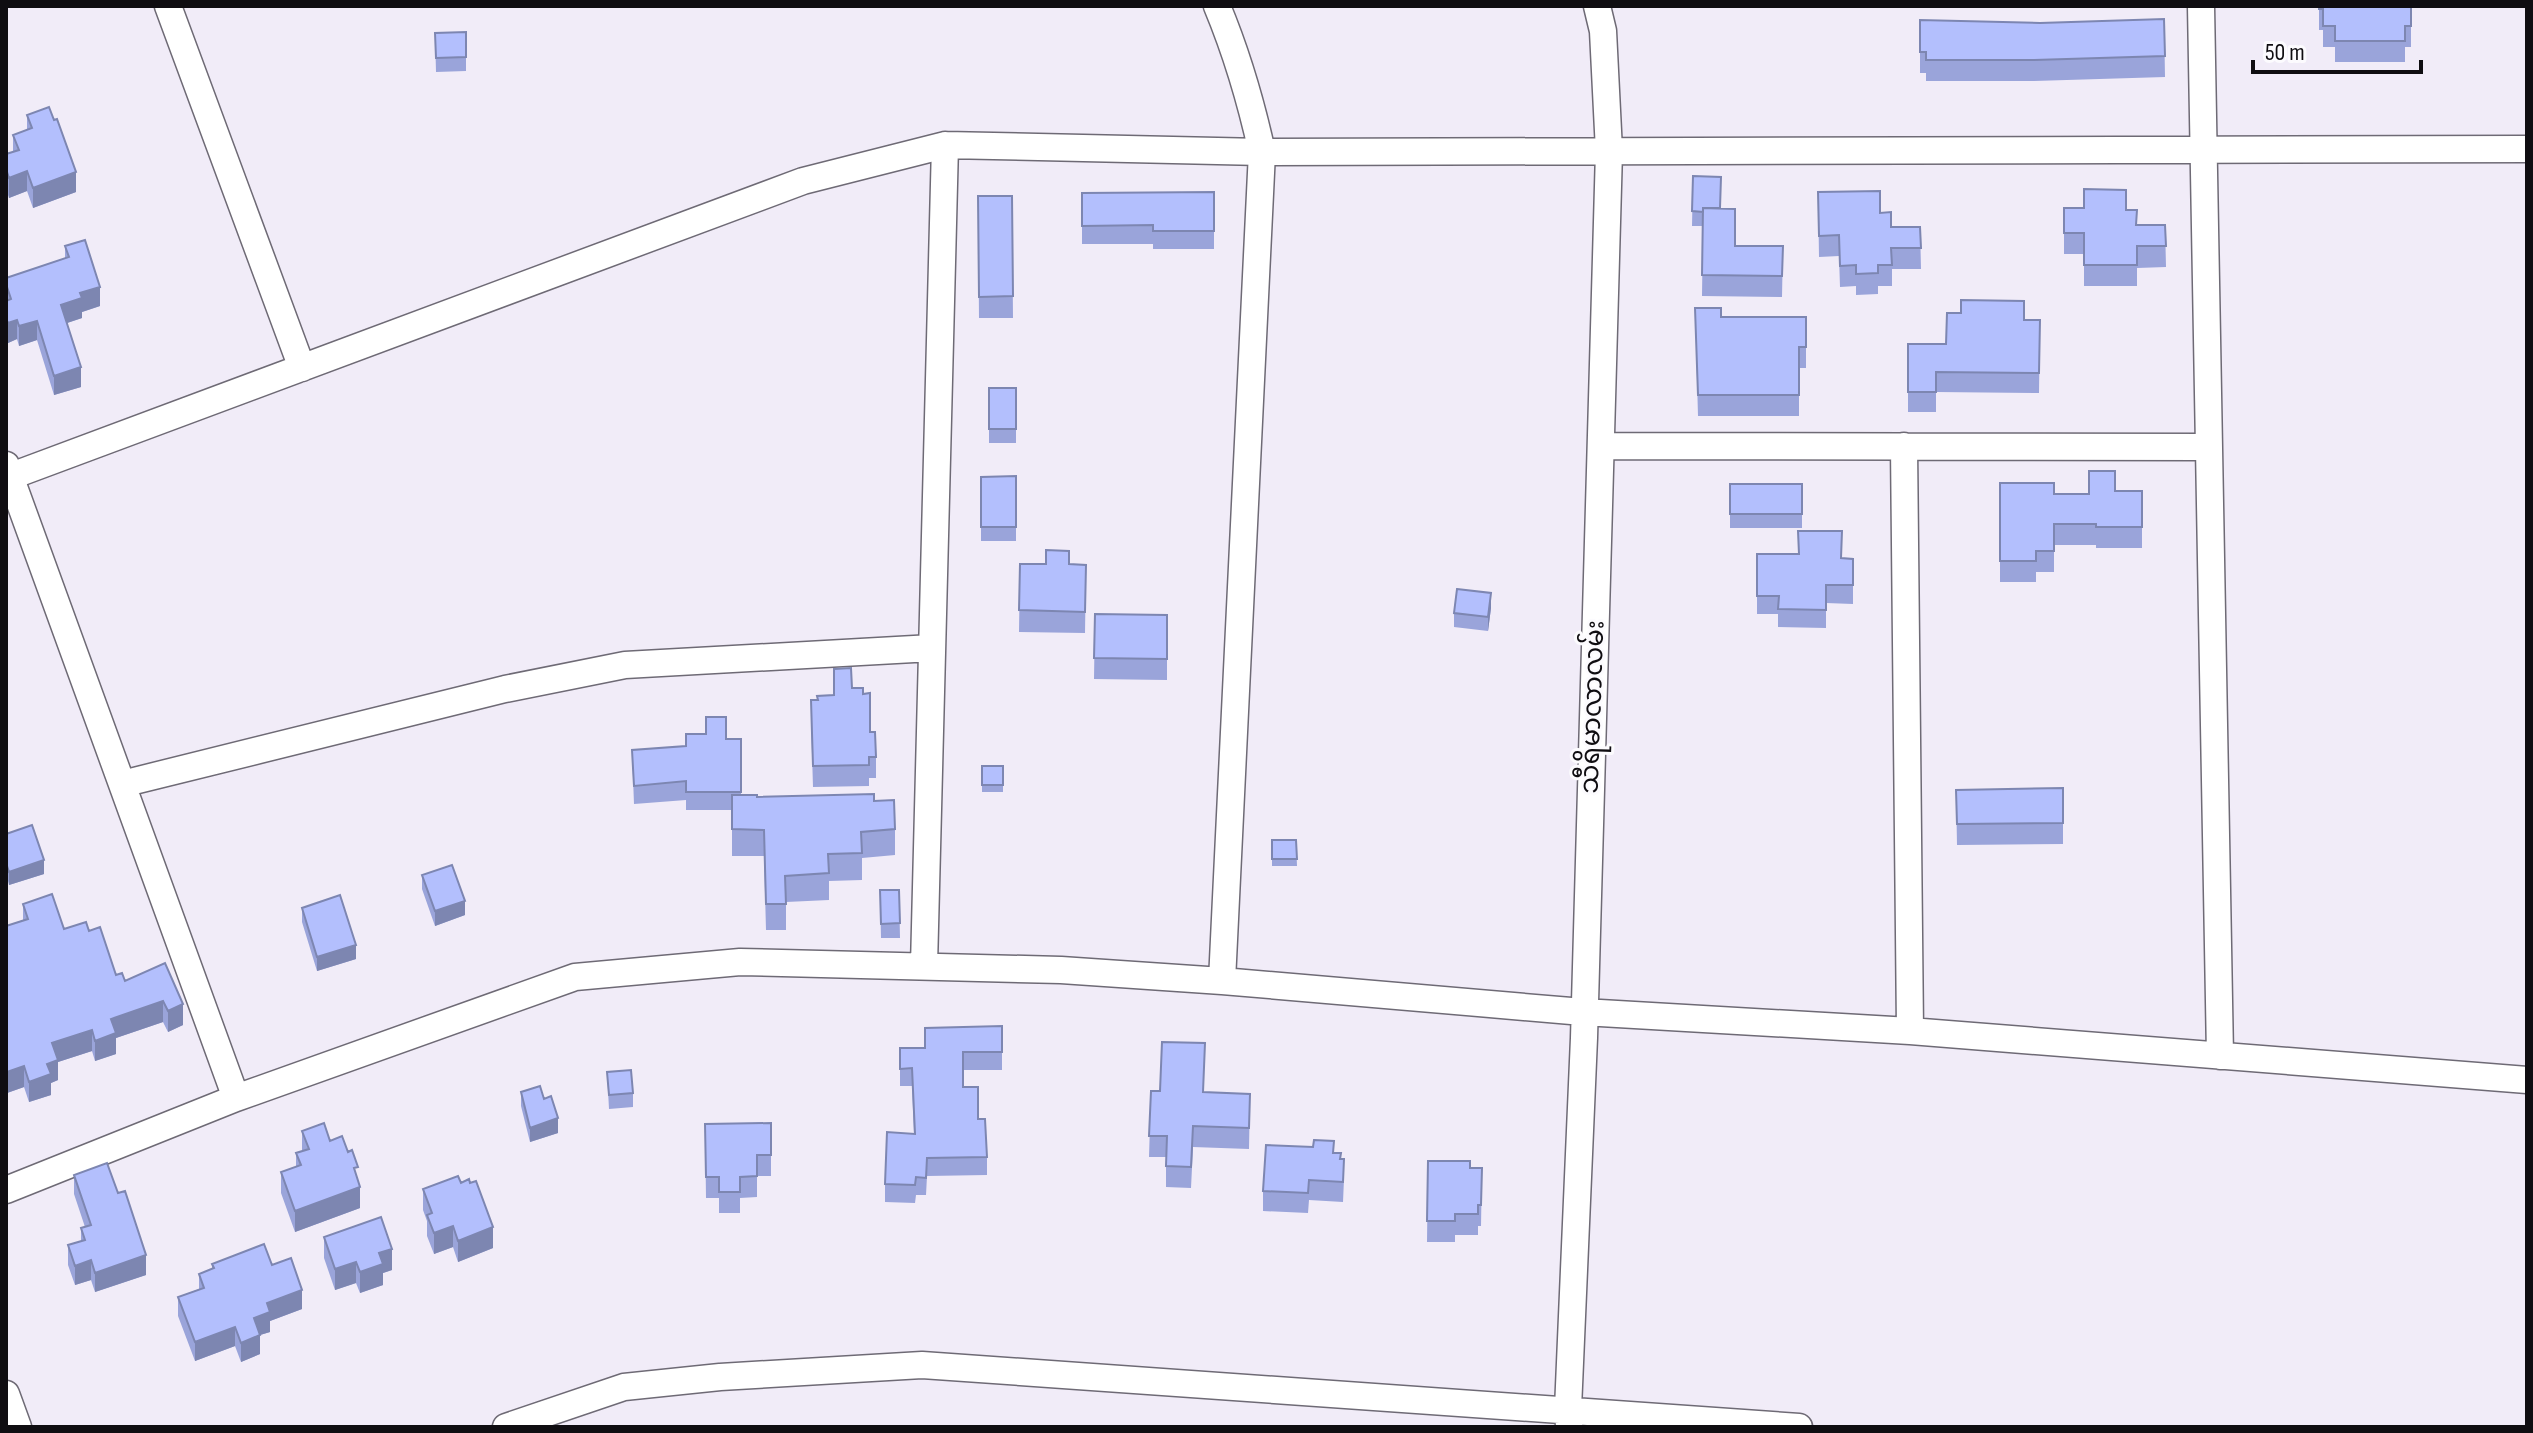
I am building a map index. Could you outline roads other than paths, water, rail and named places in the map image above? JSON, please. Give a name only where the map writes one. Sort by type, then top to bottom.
[{"type":"street","points":[[168,6],[302,368]]},
{"type":"street","points":[[1217,6],[1231,38],[1262,152],[1222,981]]},
{"type":"street","name":"သီရိမာလာလမ်း","points":[[1568,1418],[1584,1038],[1609,151],[1603,31],[1597,6]]},
{"type":"street","points":[[2201,6],[2220,1056]]},
{"type":"street","points":[[924,966],[945,145]]},
{"type":"street","points":[[236,1098],[7,473],[302,368],[803,181],[945,145],[1262,152],[2527,149]]},
{"type":"street","points":[[1601,446],[2208,447]]},
{"type":"street","points":[[1904,446],[1910,1031]]},
{"type":"street","points":[[122,784],[505,689],[625,665],[932,648]]},
{"type":"street","points":[[6,1190],[236,1098],[575,977],[740,962],[1061,970],[1583,1012],[1910,1031],[2527,1080]]},
{"type":"street","points":[[506,1427],[624,1387],[720,1377],[922,1365],[1568,1418],[1799,1427]]},
{"type":"street","points":[[6,1394],[18,1427]]}]
